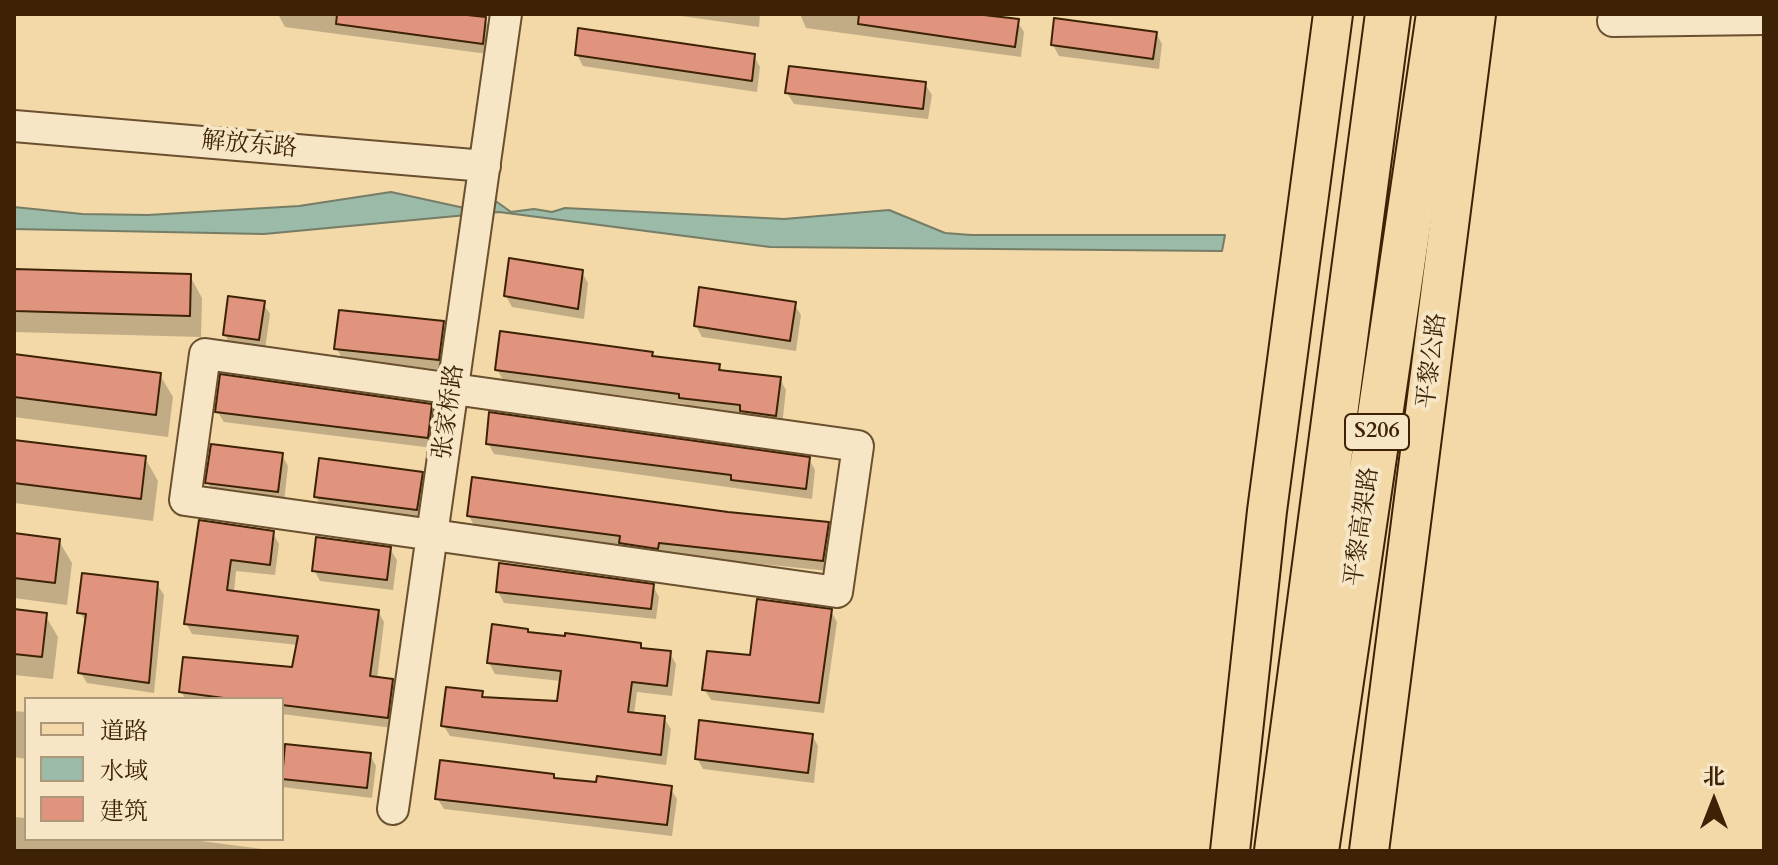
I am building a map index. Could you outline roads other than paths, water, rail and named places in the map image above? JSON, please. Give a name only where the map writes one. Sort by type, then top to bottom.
[{"type":"highway","name":"平黎高架路","points":[[1277,851],[1388,14]]},
{"type":"highway","name":"平黎高架路","points":[[1316,851],[1439,14]]},
{"type":"main road","points":[[1230,851],[1267,511],[1333,14]]},
{"type":"main road","name":"平黎公路","points":[[1369,851],[1476,14]]},
{"type":"street","name":"张家桥路","points":[[393,809],[506,14]]},
{"type":"street","points":[[1613,21],[1764,19]]},
{"type":"street","name":"解放东路","points":[[14,126],[485,166]]},
{"type":"street","points":[[205,354],[858,446],[837,592],[432,534],[185,500],[205,354]]},
{"type":"water","points":[[391,192],[469,209],[497,202],[511,212],[534,209],[552,212],[565,208],[784,219],[889,210],[945,233],[971,235],[1225,235],[1222,251],[770,247],[499,212],[264,234],[14,229],[14,207],[82,214],[148,215],[299,206]]}]
